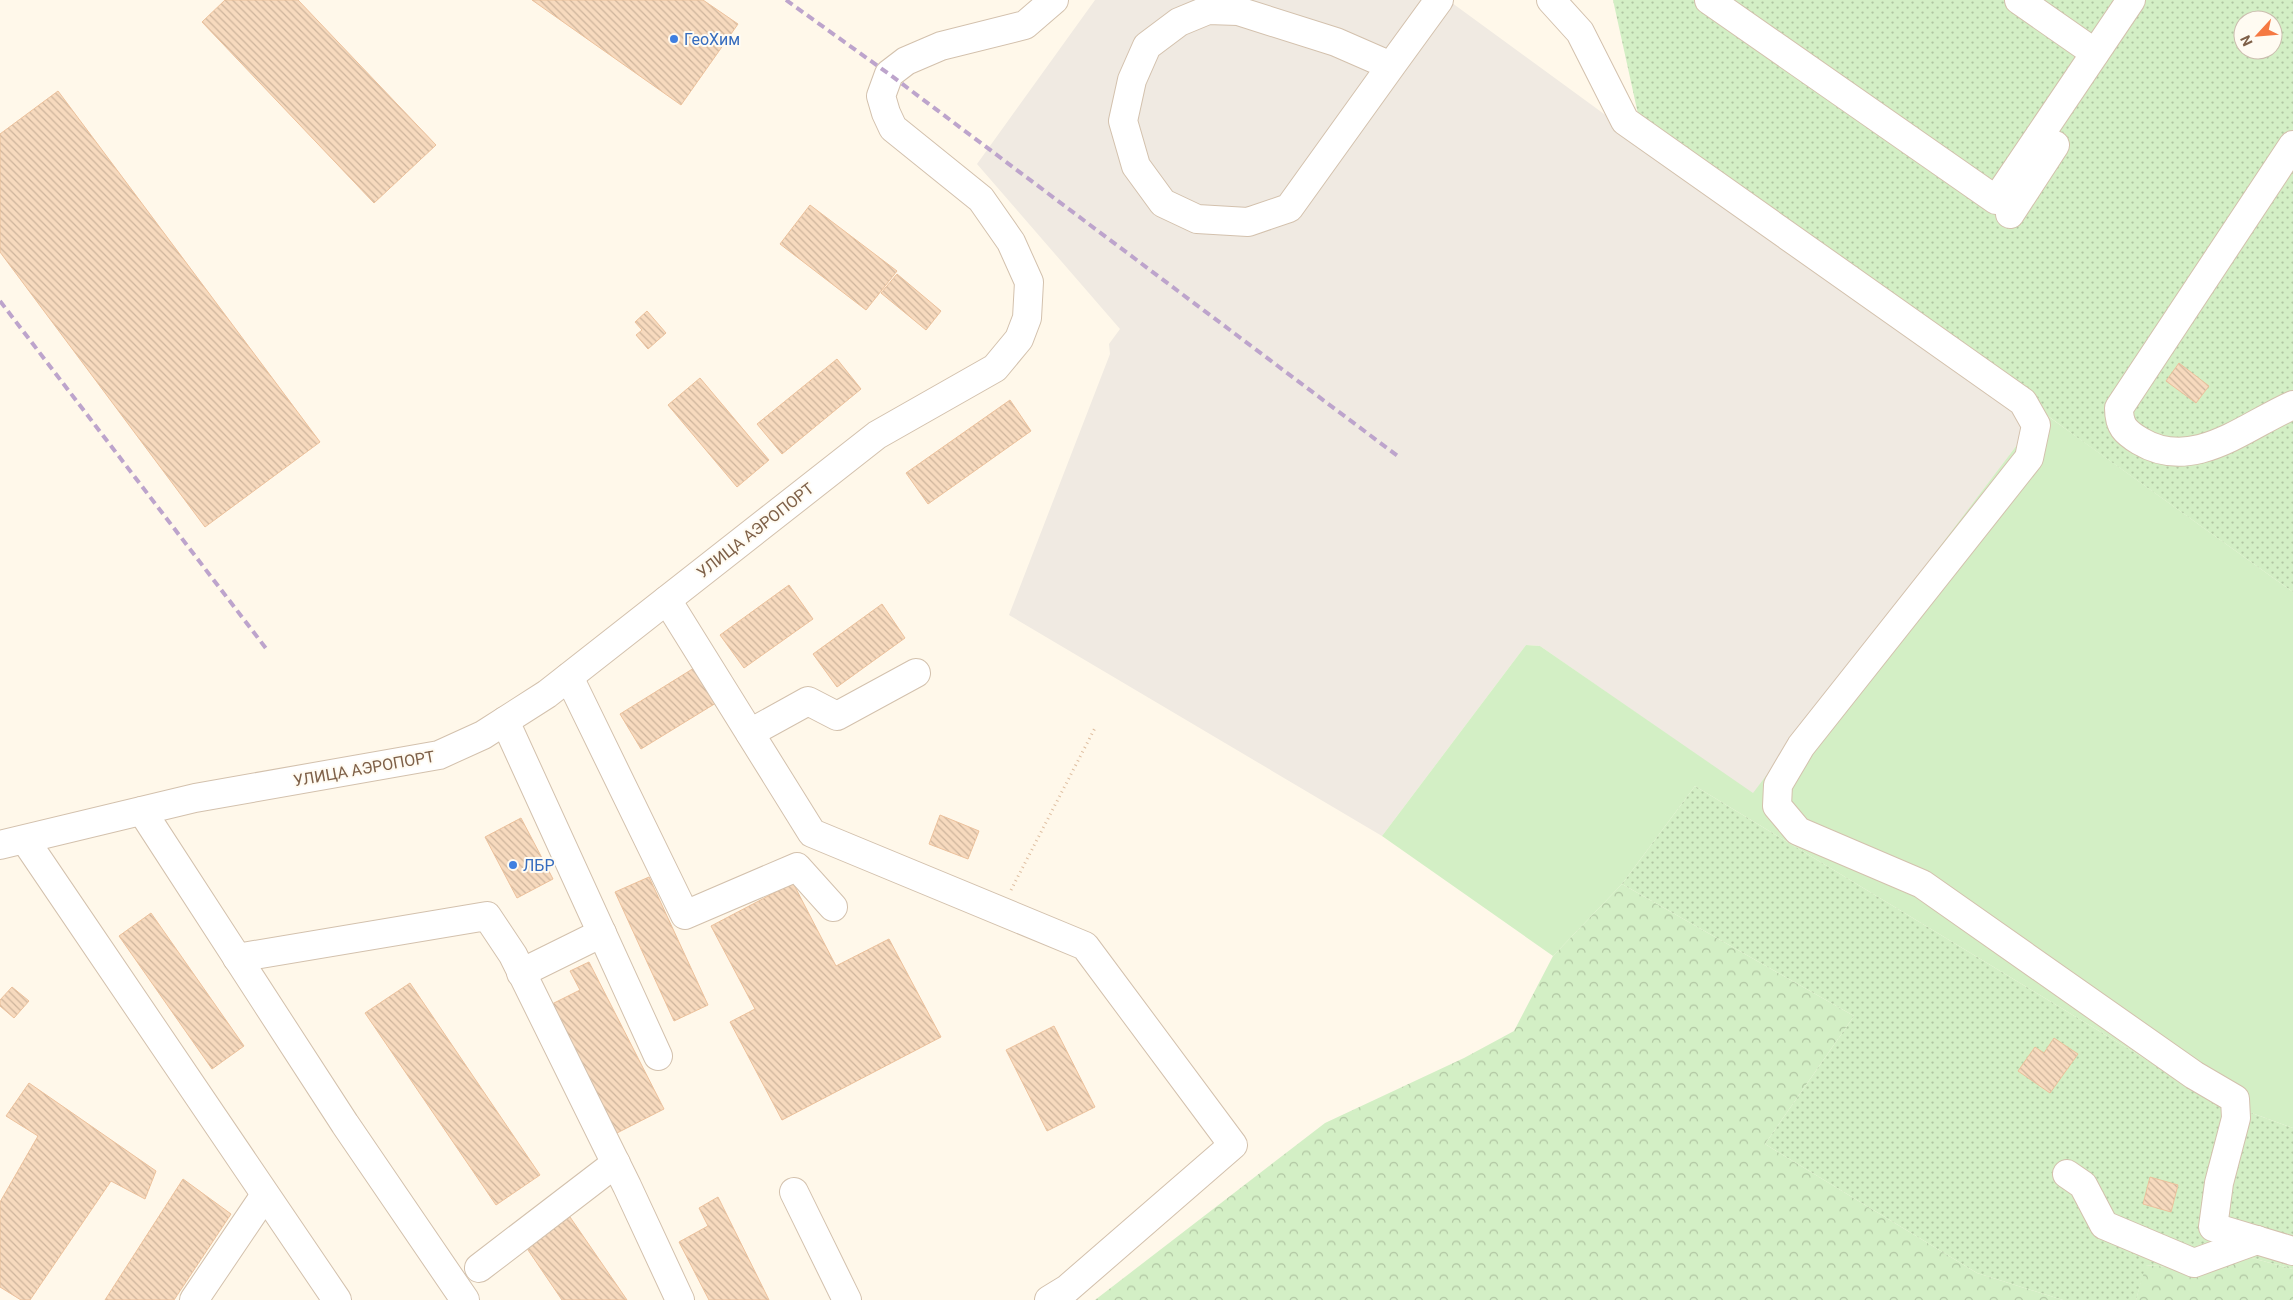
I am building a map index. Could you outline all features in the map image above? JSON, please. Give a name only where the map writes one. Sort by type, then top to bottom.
[{"type":"street","name":"УЛИЦА АЭРОПОРТ","points":[[13,842],[195,798],[439,755],[483,735],[569,677],[877,435],[994,368],[1019,339],[1027,318],[1029,282],[1011,242],[981,199],[893,128],[881,96],[889,74],[906,61],[941,46],[1025,25],[1054,0]]},
{"type":"street","points":[[1391,66],[1336,42],[1238,11],[1208,10],[1178,22],[1147,46],[1132,80],[1124,121],[1136,166],[1163,203],[1197,219],[1248,222],[1288,208],[1439,0]]},
{"type":"street","points":[[1552,0],[1580,32],[1625,121],[2023,402],[2036,425],[2029,458],[1801,746],[1778,785],[1777,806],[1798,831],[1922,884],[2194,1075],[2235,1099],[2236,1118],[2219,1183],[2214,1226],[2293,1251]]},
{"type":"street","points":[[1709,0],[1996,200],[2130,0]]},
{"type":"street","points":[[2019,0],[2095,53]]},
{"type":"street","points":[[2010,214],[2150,0]]},
{"type":"street","points":[[2293,145],[2119,408],[2119,420],[2126,432],[2153,448],[2183,452],[2217,444],[2293,405]]},
{"type":"street","points":[[666,600],[812,833],[1085,946],[1233,1146],[1067,1289],[1050,1300]]},
{"type":"street","points":[[750,733],[808,701],[837,716],[916,673]]},
{"type":"street","points":[[569,677],[685,915],[797,867],[832,907]]},
{"type":"street","points":[[505,721],[658,1056]]},
{"type":"street","points":[[142,811],[345,1124],[465,1300]]},
{"type":"street","points":[[13,842],[265,1195],[337,1300]]},
{"type":"street","points":[[237,958],[487,916],[513,955],[616,1163],[680,1300]]},
{"type":"street","points":[[521,973],[602,933]]},
{"type":"street","points":[[479,1268],[616,1163]]},
{"type":"street","points":[[2067,1174],[2083,1185],[2104,1225],[2194,1263],[2257,1240]]},
{"type":"street","points":[[794,1192],[847,1300]]},
{"type":"street","points":[[194,1300],[265,1195]]},
{"type":"path","points":[[1000,911],[1096,726]]},
{"type":"shaded area","points":[[1095,0],[1448,0],[2026,422],[2026,433],[1753,794],[1540,646],[1526,645],[1382,836],[1009,615],[1110,354],[1109,344],[1120,329],[977,164]]},
{"type":"green space","points":[[1613,0],[2293,0],[2293,592],[2078,438],[1638,114]]},
{"type":"green space","points":[[2028,402],[2293,592],[2293,1128],[2208,1097],[1695,786],[1622,884],[1553,956],[1382,836],[1526,645],[1540,646],[1753,793],[2026,433]]},
{"type":"green space","points":[[1695,786],[2208,1097],[2293,1128],[2293,1269],[2237,1254],[2197,1269],[2146,1265],[2136,1300],[2063,1300],[1977,1273],[1765,1144],[1854,1016],[1622,884]]},
{"type":"green space","points":[[1622,884],[1854,1016],[1765,1144],[1977,1273],[2063,1300],[1095,1300],[1325,1123],[1464,1058],[1514,1031],[1553,956]]},
{"type":"green space","points":[[2237,1254],[2293,1269],[2293,1300],[2136,1300],[2145,1265],[2197,1269]]},
{"type":"building","points":[[225,0],[298,0],[436,145],[374,203],[202,22]]},
{"type":"building","points":[[532,0],[703,0],[738,24],[681,105]]},
{"type":"building","points":[[58,91],[320,442],[205,527],[0,252],[0,134]]},
{"type":"building","points":[[810,205],[897,271],[866,310],[780,244]]},
{"type":"building","points":[[897,274],[941,311],[926,330],[881,293]]},
{"type":"building","points":[[647,311],[666,333],[648,349],[636,335],[642,330],[635,322]]},
{"type":"building","points":[[837,359],[861,389],[782,454],[757,424]]},
{"type":"building","points":[[2179,363],[2209,386],[2196,403],[2166,381]]},
{"type":"building","points":[[700,378],[769,460],[737,487],[668,405]]},
{"type":"building","points":[[1010,400],[1031,431],[928,504],[906,473]]},
{"type":"building","points":[[789,585],[813,619],[744,668],[720,635]]},
{"type":"building","points":[[882,604],[905,638],[837,687],[813,654]]},
{"type":"building","points":[[694,668],[716,703],[641,749],[620,714]]},
{"type":"building","points":[[940,815],[979,831],[968,859],[929,844]]},
{"type":"building","points":[[521,818],[553,879],[517,898],[485,837]]},
{"type":"building","points":[[649,877],[708,1005],[674,1021],[615,892]]},
{"type":"building","points":[[793,883],[836,966],[889,939],[941,1037],[782,1120],[730,1022],[755,1009],[711,926]]},
{"type":"building","points":[[151,913],[244,1046],[212,1069],[119,936]]},
{"type":"building","points":[[589,962],[664,1109],[615,1134],[550,1005],[580,990],[570,971]]},
{"type":"building","points":[[410,983],[540,1175],[496,1205],[365,1013]]},
{"type":"building","points":[[12,987],[29,1001],[14,1018],[0,1006],[0,1000]]},
{"type":"building","points":[[1054,1026],[1095,1107],[1047,1131],[1006,1050]]},
{"type":"building","points":[[2054,1038],[2078,1054],[2050,1093],[2018,1071],[2035,1047],[2044,1053]]},
{"type":"building","points":[[29,1083],[156,1171],[145,1199],[111,1181],[30,1300],[21,1300],[0,1287],[0,1202],[38,1136],[6,1116]]},
{"type":"building","points":[[2150,1177],[2178,1185],[2171,1212],[2143,1204]]},
{"type":"building","points":[[183,1179],[231,1214],[174,1300],[105,1300]]},
{"type":"building","points":[[718,1197],[769,1300],[709,1300],[679,1242],[708,1226],[699,1208]]},
{"type":"building","points":[[570,1217],[627,1300],[562,1300],[526,1247]]},
{"type":"railway","points":[[786,0],[889,74],[1399,457]]},
{"type":"railway","points":[[0,301],[268,651]]},
{"type":"place","name":"ГеоХим","points":[[674,39]]},
{"type":"place","name":"ЛБР","points":[[513,865]]}]
